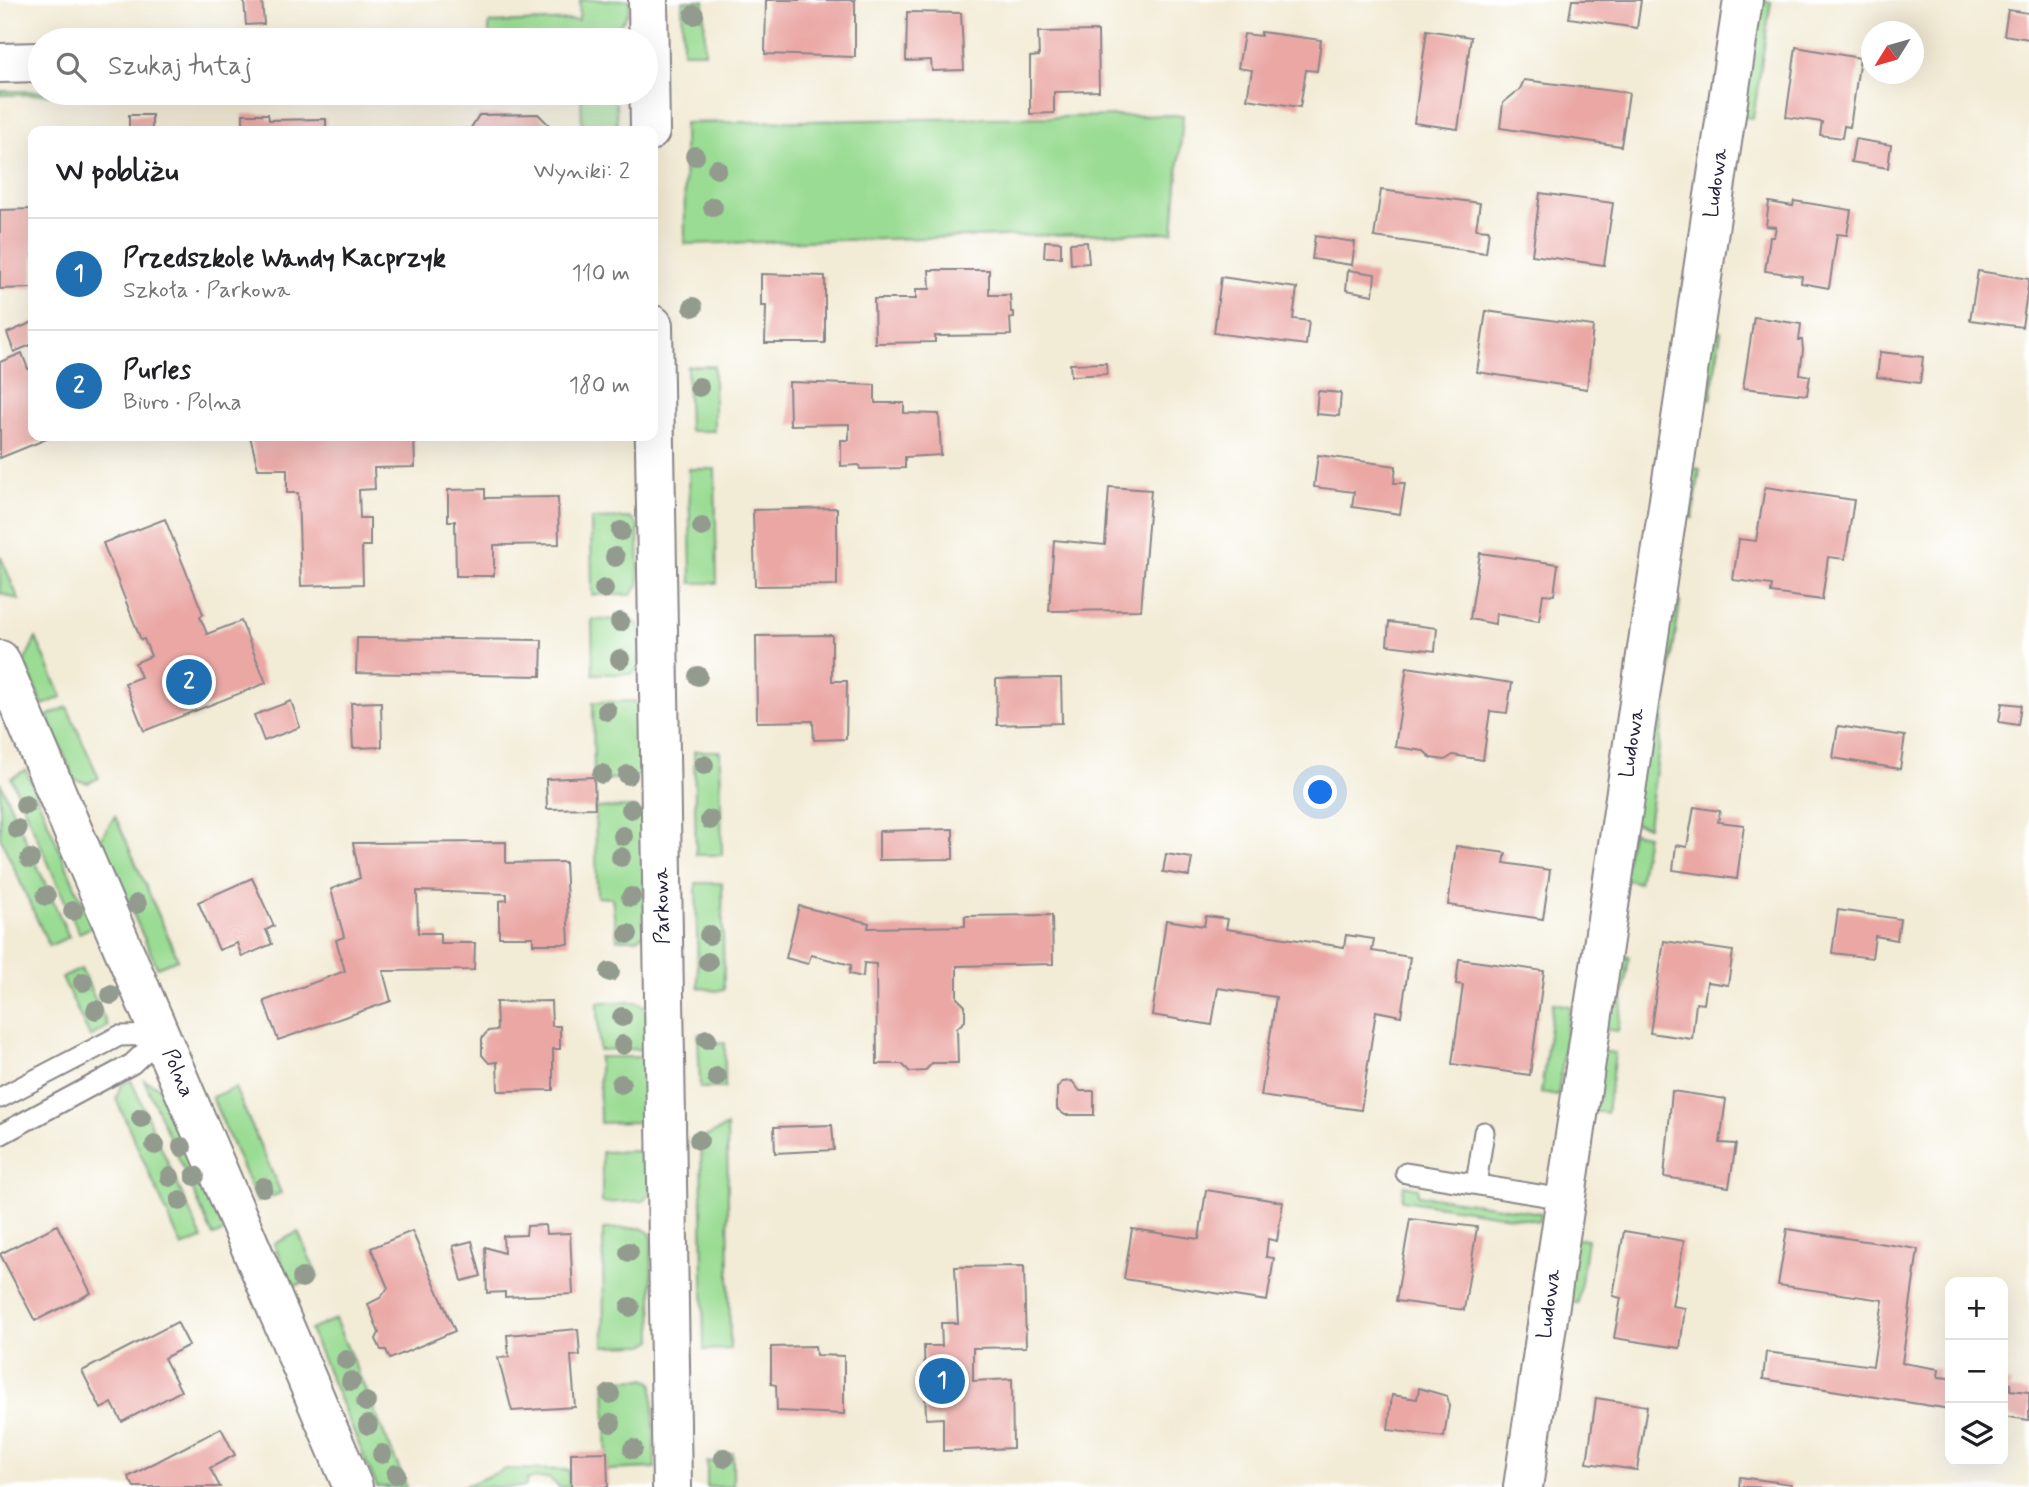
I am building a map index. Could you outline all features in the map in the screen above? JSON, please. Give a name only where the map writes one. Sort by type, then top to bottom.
[{"type":"street","points":[[647,28],[648,0]]},
{"type":"street","name":"Ludowa","points":[[1523,1487],[1743,0]]},
{"type":"street","points":[[0,62],[28,62]]},
{"type":"street","points":[[649,105],[650,126]]},
{"type":"street","name":"Parkowa","points":[[655,441],[672,1487]]},
{"type":"street","name":"Polna","points":[[0,660],[163,1035],[352,1486]]},
{"type":"lane","points":[[0,1098],[119,1036],[163,1035]]},
{"type":"lane","points":[[0,1135],[132,1064],[163,1035]]},
{"type":"lane","points":[[1476,1184],[1484,1132]]},
{"type":"lane","points":[[1406,1173],[1564,1199]]},
{"type":"green space","points":[[580,0],[630,0],[626,18],[615,28],[489,28],[489,23],[579,20]]},
{"type":"green space","points":[[682,1],[704,1],[705,52],[683,52]]},
{"type":"green space","points":[[1756,1],[1771,2],[1753,118],[1739,116]]},
{"type":"green space","points":[[0,91],[28,91],[28,95],[0,95]]},
{"type":"green space","points":[[581,105],[616,105],[618,126],[582,126]]},
{"type":"green space","points":[[1183,115],[1173,232],[685,244],[684,123]]},
{"type":"green space","points":[[1707,329],[1721,331],[1711,399],[1697,397]]},
{"type":"green space","points":[[687,366],[714,366],[714,431],[689,431]]},
{"type":"green space","points":[[1686,467],[1700,469],[1693,518],[1680,516]]},
{"type":"green space","points":[[689,469],[715,469],[717,583],[691,583]]},
{"type":"green space","points":[[630,518],[638,525],[639,585],[631,595],[592,595],[591,519]]},
{"type":"green space","points":[[0,555],[19,600],[0,593]]},
{"type":"green space","points":[[1665,600],[1680,602],[1648,826],[1632,823]]},
{"type":"green space","points":[[632,619],[640,627],[640,667],[632,674],[593,674],[592,620]]},
{"type":"green space","points":[[36,638],[62,697],[43,705],[24,662]]},
{"type":"green space","points":[[634,701],[641,708],[643,770],[635,778],[594,780],[593,702]]},
{"type":"green space","points":[[67,707],[99,778],[88,783],[75,780],[47,716]]},
{"type":"green space","points":[[694,751],[720,751],[722,855],[696,855]]},
{"type":"green space","points":[[26,770],[92,927],[79,933],[11,778]]},
{"type":"green space","points":[[0,782],[69,937],[49,946],[0,837]]},
{"type":"green space","points":[[635,807],[643,817],[645,933],[637,939],[617,939],[612,898],[597,897],[595,808]]},
{"type":"green space","points":[[115,816],[178,959],[157,967],[100,840]]},
{"type":"green space","points":[[1631,832],[1647,835],[1639,883],[1623,879]]},
{"type":"green space","points":[[696,883],[722,883],[724,989],[716,991],[698,987]]},
{"type":"green space","points":[[1611,955],[1629,957],[1618,1031],[1602,1029]]},
{"type":"green space","points":[[81,969],[108,1026],[90,1037],[62,978]]},
{"type":"green space","points":[[598,1002],[638,1002],[647,1008],[647,1049],[599,1050]]},
{"type":"green space","points":[[1553,1003],[1570,1006],[1558,1096],[1541,1093]]},
{"type":"green space","points":[[710,1033],[714,1043],[725,1042],[725,1088],[700,1088],[698,1034]]},
{"type":"green space","points":[[1599,1051],[1615,1053],[1607,1113],[1590,1111]]},
{"type":"green space","points":[[599,1057],[647,1057],[649,1116],[641,1122],[600,1123]]},
{"type":"green space","points":[[131,1080],[202,1239],[182,1247],[116,1099],[121,1085]]},
{"type":"green space","points":[[144,1080],[160,1088],[167,1097],[225,1232],[213,1236]]},
{"type":"green space","points":[[235,1088],[281,1193],[257,1202],[212,1097]]},
{"type":"green space","points":[[727,1126],[730,1349],[704,1350],[701,1139]]},
{"type":"green space","points":[[640,1151],[650,1159],[650,1194],[643,1201],[602,1203],[602,1152]]},
{"type":"green space","points":[[1404,1185],[1418,1188],[1418,1195],[1541,1213],[1540,1221],[1402,1200]]},
{"type":"green space","points":[[642,1228],[651,1234],[653,1340],[644,1345],[604,1346],[603,1229]]},
{"type":"green space","points":[[298,1232],[318,1277],[292,1287],[274,1244]]},
{"type":"green space","points":[[1587,1239],[1578,1303],[1560,1300],[1569,1240]]},
{"type":"green space","points":[[335,1319],[407,1487],[377,1487],[310,1330]]},
{"type":"green space","points":[[645,1379],[653,1383],[655,1468],[607,1470],[605,1380]]},
{"type":"green space","points":[[733,1453],[733,1487],[707,1487],[707,1462],[719,1461],[719,1454]]},
{"type":"green space","points":[[506,1469],[569,1470],[569,1487],[559,1487],[549,1478],[527,1479],[525,1487],[462,1487]]},
{"type":"building","points":[[244,0],[262,0],[264,24],[246,25]]},
{"type":"building","points":[[766,0],[855,0],[855,57],[765,54]]},
{"type":"building","points":[[1572,0],[1641,0],[1637,28],[1569,18]]},
{"type":"building","points":[[2008,10],[2029,13],[2029,39],[2004,35]]},
{"type":"building","points":[[907,12],[961,13],[964,70],[932,71],[931,60],[906,61]]},
{"type":"building","points":[[1427,30],[1471,37],[1458,129],[1414,123]]},
{"type":"building","points":[[1098,31],[1099,91],[1054,92],[1054,113],[1030,114],[1030,57],[1039,56],[1038,32]]},
{"type":"building","points":[[1261,32],[1321,40],[1317,71],[1306,70],[1300,107],[1247,99],[1252,70],[1238,68],[1244,34],[1261,36]]},
{"type":"building","points":[[1796,47],[1860,58],[1850,127],[1844,126],[1842,138],[1820,135],[1822,122],[1786,117]]},
{"type":"building","points":[[1524,80],[1629,93],[1621,146],[1500,128],[1503,103],[1520,89]]},
{"type":"building","points":[[243,114],[268,114],[269,120],[326,119],[326,126],[243,126]]},
{"type":"building","points":[[538,114],[549,126],[472,126],[479,115]]},
{"type":"building","points":[[129,115],[152,115],[152,126],[129,126]]},
{"type":"building","points":[[1855,139],[1891,145],[1888,168],[1851,162]]},
{"type":"building","points":[[1381,190],[1480,203],[1476,229],[1489,230],[1486,253],[1374,237]]},
{"type":"building","points":[[1540,193],[1613,203],[1604,265],[1532,255]]},
{"type":"building","points":[[1794,201],[1851,210],[1847,235],[1837,234],[1829,288],[1801,283],[1802,276],[1765,271],[1770,237],[1774,237],[1776,227],[1766,226],[1769,202],[1793,206]]},
{"type":"building","points":[[28,209],[28,288],[0,289],[0,210]]},
{"type":"building","points":[[1315,236],[1355,242],[1352,265],[1312,259]]},
{"type":"building","points":[[1045,241],[1061,242],[1061,257],[1044,257]]},
{"type":"building","points":[[1087,242],[1089,263],[1071,264],[1070,243]]},
{"type":"building","points":[[929,270],[989,270],[989,295],[1010,295],[1011,312],[1014,312],[1014,318],[1010,318],[1011,335],[935,336],[935,342],[875,343],[874,299],[916,299],[916,289],[930,289]]},
{"type":"building","points":[[1348,270],[1375,274],[1373,295],[1346,290]]},
{"type":"building","points":[[1978,271],[2029,279],[2022,327],[1970,320]]},
{"type":"building","points":[[761,274],[825,276],[825,343],[765,343],[766,306],[761,306]]},
{"type":"building","points":[[1221,277],[1297,288],[1293,319],[1309,321],[1306,345],[1214,333]]},
{"type":"building","points":[[1486,311],[1593,326],[1587,389],[1477,372]]},
{"type":"building","points":[[1754,317],[1801,324],[1799,340],[1802,340],[1803,350],[1800,374],[1810,376],[1807,395],[1743,388]]},
{"type":"building","points":[[28,324],[28,346],[14,352],[7,333]]},
{"type":"building","points":[[1880,352],[1923,357],[1920,383],[1877,377]]},
{"type":"building","points":[[22,353],[28,369],[28,441],[42,441],[0,458],[0,362]]},
{"type":"building","points":[[1106,363],[1107,374],[1071,376],[1070,364]]},
{"type":"building","points":[[789,382],[875,385],[875,403],[904,403],[904,413],[939,414],[941,455],[905,457],[905,468],[860,469],[859,465],[841,466],[841,440],[849,440],[849,424],[790,425]]},
{"type":"building","points":[[1318,391],[1341,393],[1339,416],[1316,414]]},
{"type":"building","points":[[251,441],[414,441],[415,467],[374,468],[375,489],[359,490],[360,518],[370,518],[370,546],[362,546],[363,584],[301,586],[298,493],[287,493],[287,469],[258,469]]},
{"type":"building","points":[[1318,455],[1396,466],[1394,483],[1405,483],[1400,514],[1352,507],[1354,492],[1314,487]]},
{"type":"building","points":[[1109,487],[1151,490],[1141,610],[1049,611],[1054,540],[1105,545]]},
{"type":"building","points":[[1765,487],[1854,500],[1845,559],[1828,557],[1822,600],[1771,593],[1772,585],[1733,580],[1739,539],[1756,541]]},
{"type":"building","points":[[485,489],[485,498],[558,497],[559,544],[494,545],[494,576],[456,576],[455,521],[448,521],[448,490]]},
{"type":"building","points":[[837,508],[837,585],[755,586],[753,510]]},
{"type":"building","points":[[165,519],[203,614],[200,617],[207,634],[241,621],[266,683],[144,731],[125,683],[141,677],[135,663],[151,656],[144,639],[141,640],[103,543]]},
{"type":"building","points":[[1480,553],[1558,564],[1554,595],[1543,594],[1539,621],[1496,614],[1495,624],[1470,619]]},
{"type":"building","points":[[1389,622],[1437,628],[1435,651],[1387,645]]},
{"type":"building","points":[[832,635],[832,681],[847,681],[846,739],[814,740],[813,721],[757,722],[756,636]]},
{"type":"building","points":[[357,638],[542,640],[541,676],[356,673]]},
{"type":"building","points":[[1407,667],[1512,683],[1507,713],[1490,711],[1483,760],[1453,755],[1445,760],[1431,758],[1424,751],[1395,747]]},
{"type":"building","points":[[1061,678],[1062,723],[997,725],[996,679]]},
{"type":"building","points":[[291,701],[300,727],[264,741],[254,715]]},
{"type":"building","points":[[381,702],[382,747],[353,748],[351,703]]},
{"type":"building","points":[[2002,703],[2021,705],[2018,725],[1999,722]]},
{"type":"building","points":[[1838,726],[1905,736],[1900,769],[1833,758]]},
{"type":"building","points":[[594,777],[595,808],[547,809],[546,779]]},
{"type":"building","points":[[1694,807],[1720,811],[1718,822],[1744,825],[1737,879],[1673,870],[1676,845],[1687,847]]},
{"type":"building","points":[[953,829],[953,859],[879,860],[879,831]]},
{"type":"building","points":[[506,842],[506,863],[565,862],[569,944],[533,944],[533,937],[499,937],[499,901],[507,900],[507,894],[417,891],[418,933],[440,933],[440,943],[475,943],[474,970],[383,971],[391,1001],[278,1040],[264,1001],[345,971],[336,940],[344,937],[331,889],[360,878],[353,843]]},
{"type":"building","points":[[1456,846],[1506,853],[1504,863],[1550,870],[1543,919],[1448,905]]},
{"type":"building","points":[[1166,854],[1192,858],[1189,876],[1163,872]]},
{"type":"building","points":[[252,878],[274,926],[266,930],[272,944],[242,957],[237,943],[219,950],[198,902]]},
{"type":"building","points":[[799,906],[869,923],[868,928],[965,926],[965,916],[1052,915],[1053,964],[957,966],[957,998],[965,1006],[965,1021],[957,1028],[958,1063],[932,1063],[925,1071],[910,1072],[902,1064],[877,1064],[876,964],[864,963],[863,977],[849,974],[851,965],[811,955],[808,964],[786,958]]},
{"type":"building","points":[[1838,910],[1900,919],[1897,940],[1875,936],[1872,958],[1832,953]]},
{"type":"building","points":[[1206,916],[1228,919],[1226,929],[1344,947],[1346,935],[1374,939],[1372,951],[1410,957],[1401,1016],[1376,1011],[1361,1110],[1261,1096],[1276,997],[1218,988],[1212,1025],[1152,1015],[1166,920],[1204,926]]},
{"type":"building","points":[[1664,941],[1733,951],[1728,985],[1707,982],[1704,1004],[1696,1003],[1692,1039],[1650,1033]]},
{"type":"building","points":[[1459,959],[1544,971],[1530,1075],[1452,1064],[1463,985],[1456,984]]},
{"type":"building","points":[[551,1001],[552,1026],[560,1026],[560,1049],[553,1049],[553,1090],[498,1091],[497,1062],[489,1063],[482,1055],[482,1038],[488,1031],[497,1030],[496,1002]]},
{"type":"building","points":[[1072,1081],[1080,1091],[1094,1091],[1094,1115],[1065,1115],[1057,1109],[1057,1088],[1062,1082]]},
{"type":"building","points":[[1672,1091],[1726,1099],[1720,1143],[1736,1144],[1729,1187],[1664,1177]]},
{"type":"building","points":[[832,1125],[834,1150],[775,1153],[774,1127]]},
{"type":"building","points":[[1206,1190],[1283,1202],[1277,1241],[1268,1239],[1266,1257],[1274,1258],[1267,1301],[1124,1279],[1132,1229],[1199,1239]]},
{"type":"building","points":[[1410,1219],[1477,1227],[1464,1310],[1396,1301]]},
{"type":"building","points":[[57,1225],[91,1293],[35,1321],[0,1254]]},
{"type":"building","points":[[545,1225],[546,1234],[570,1233],[573,1294],[505,1297],[505,1292],[487,1293],[485,1247],[504,1253],[503,1236],[526,1235],[527,1226]]},
{"type":"building","points":[[1787,1229],[1918,1249],[1902,1363],[1939,1369],[1938,1377],[1945,1378],[1945,1408],[1763,1379],[1766,1352],[1873,1366],[1883,1300],[1778,1285]]},
{"type":"building","points":[[412,1231],[455,1331],[390,1359],[386,1350],[381,1350],[376,1339],[379,1333],[368,1304],[380,1298],[388,1288],[371,1248]]},
{"type":"building","points":[[1624,1231],[1684,1241],[1672,1306],[1685,1308],[1680,1348],[1614,1338],[1621,1298],[1613,1296]]},
{"type":"building","points":[[472,1241],[481,1276],[462,1281],[453,1246]]},
{"type":"building","points":[[1024,1266],[1026,1347],[973,1348],[973,1381],[1012,1379],[1013,1448],[943,1451],[943,1418],[926,1419],[924,1346],[942,1346],[941,1323],[958,1323],[955,1267]]},
{"type":"building","points":[[177,1322],[189,1345],[164,1358],[181,1391],[122,1422],[112,1403],[101,1409],[82,1371]]},
{"type":"building","points":[[578,1329],[580,1355],[571,1356],[575,1407],[512,1411],[498,1358],[509,1357],[507,1335]]},
{"type":"building","points":[[815,1346],[816,1355],[844,1356],[844,1414],[777,1411],[776,1385],[771,1384],[771,1347]]},
{"type":"building","points":[[2008,1382],[2011,1383],[2010,1390],[2029,1392],[2029,1420],[2008,1417]]},
{"type":"building","points":[[1419,1388],[1447,1396],[1449,1406],[1444,1437],[1388,1430],[1392,1395],[1417,1399]]},
{"type":"building","points":[[1596,1398],[1647,1406],[1637,1470],[1587,1463]]},
{"type":"building","points":[[221,1428],[235,1455],[210,1468],[220,1487],[134,1487],[128,1477]]},
{"type":"building","points":[[607,1452],[608,1487],[571,1487],[571,1453]]},
{"type":"building","points":[[1740,1477],[1791,1484],[1791,1487],[1739,1487]]},
{"type":"place","name":"Purles","points":[[189,682]]},
{"type":"place","name":"Przedszkole Wandy Kacprzyk","points":[[942,1381]]}]
